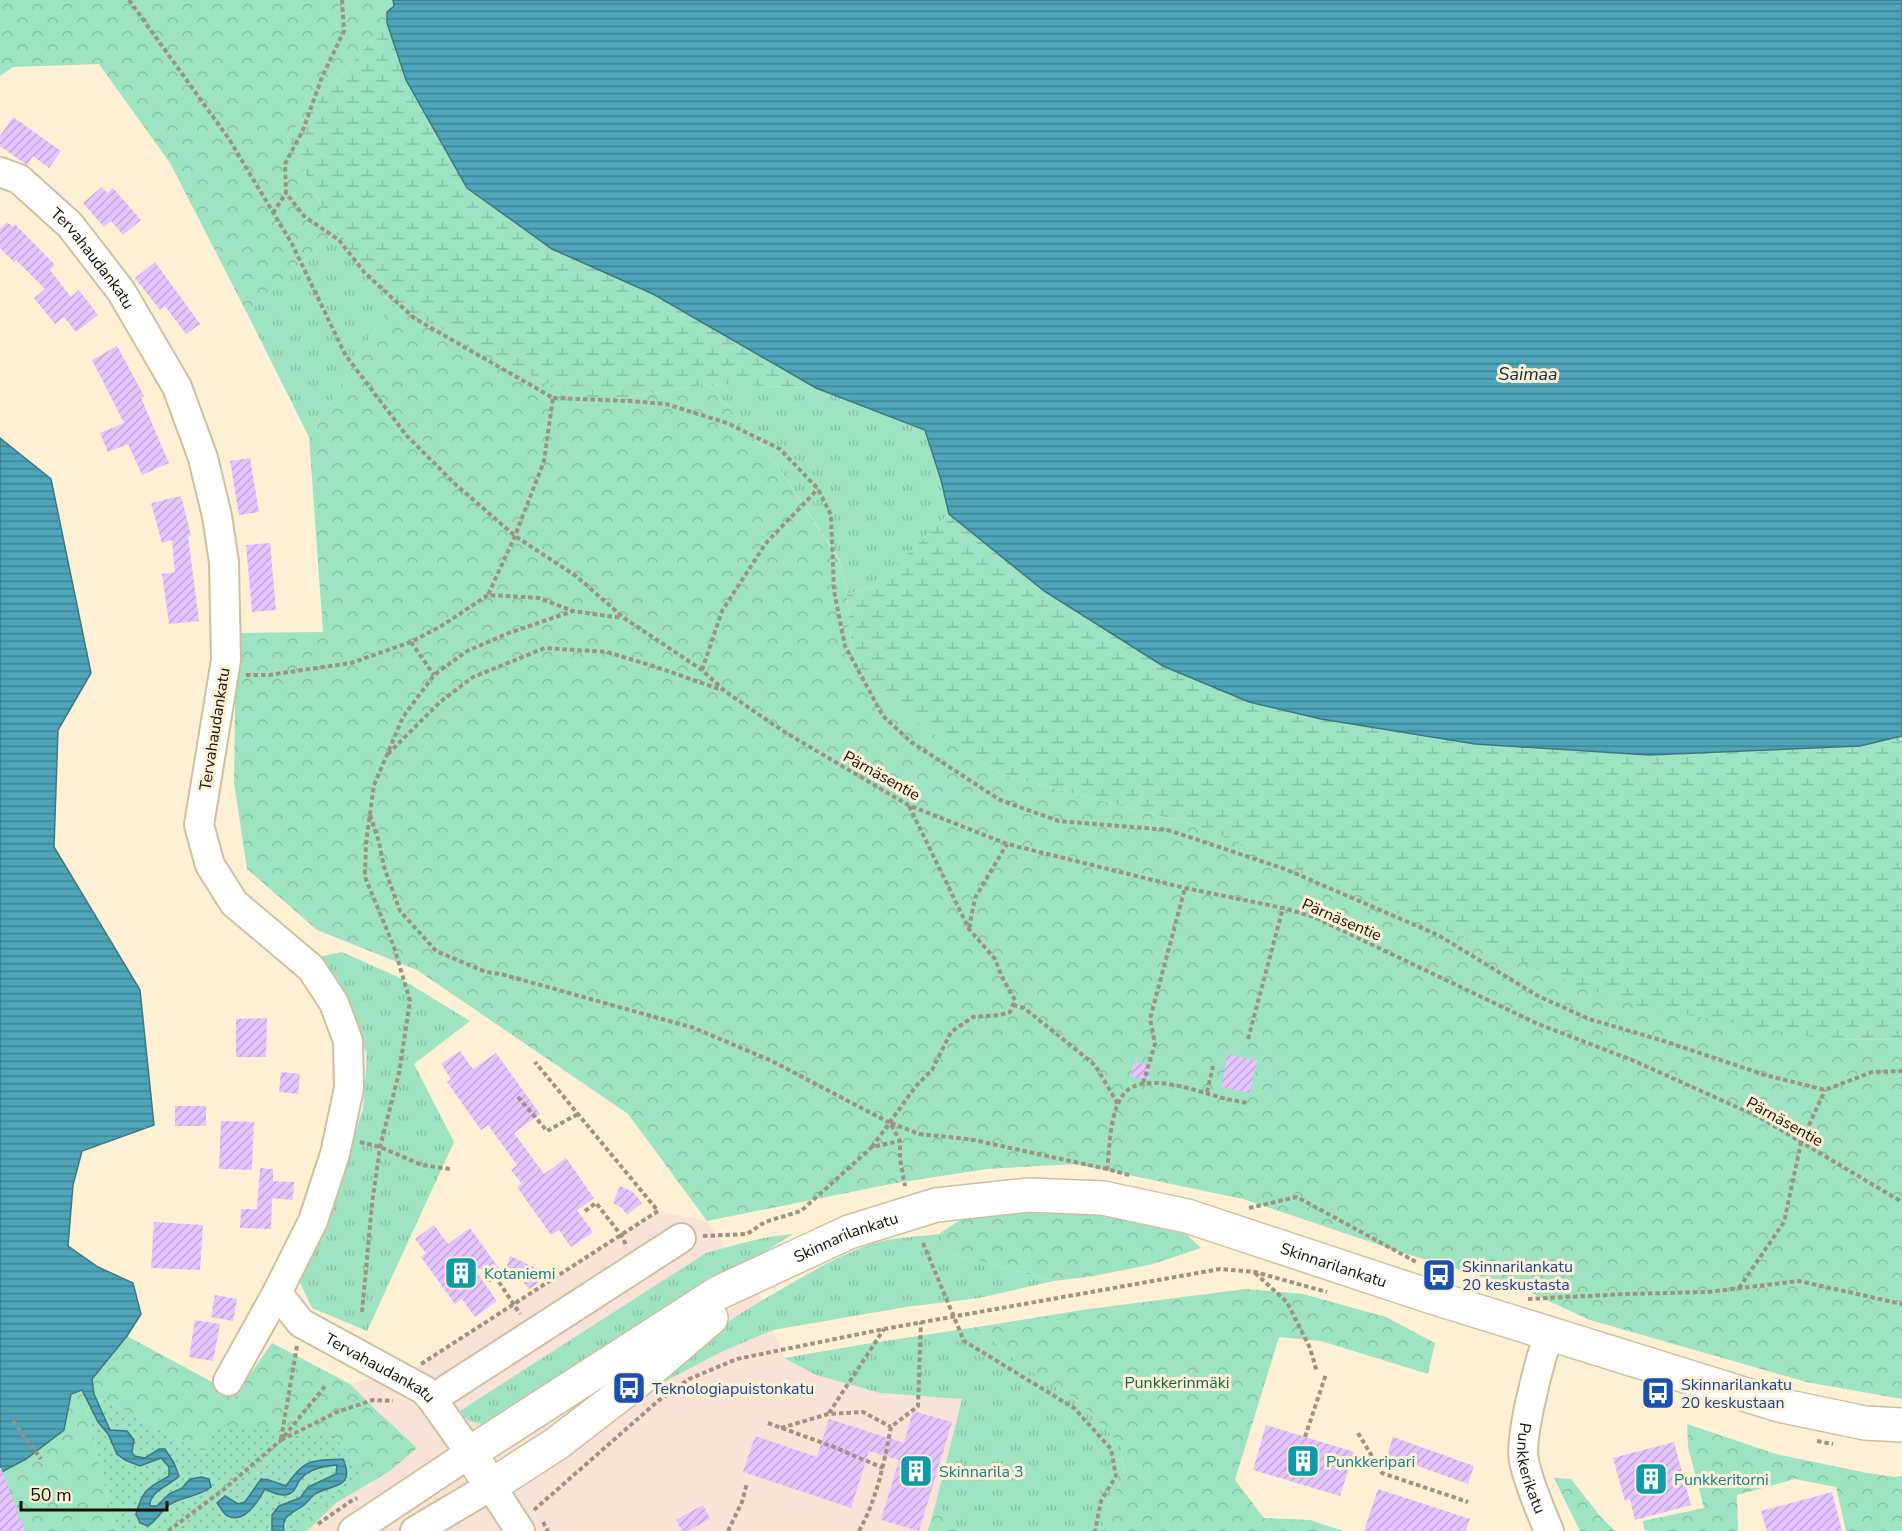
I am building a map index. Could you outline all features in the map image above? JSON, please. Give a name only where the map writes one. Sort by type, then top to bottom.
[{"type":"main road","name":"Skinnarilankatu","points":[[470,1453],[718,1293],[849,1232],[936,1205],[1029,1195],[1103,1198],[1187,1216],[1549,1334],[1779,1405],[1865,1423],[1902,1425]]},
{"type":"main road","name":"Skinnarilankatu","points":[[491,1486],[556,1444],[629,1388],[766,1272]]},
{"type":"main road","name":"Skinnarilankatu","points":[[491,1486],[502,1459],[529,1427],[653,1344],[680,1318]]},
{"type":"main road","points":[[470,1453],[491,1486]]},
{"type":"street","name":"Tervahaudankatu","points":[[0,172],[19,179],[70,225],[121,291],[177,387],[203,458],[217,516],[224,562],[226,660],[199,825],[210,865],[234,903],[311,968],[334,1003],[348,1041],[350,1088],[335,1154],[313,1221],[277,1293],[228,1381]]},
{"type":"street","points":[[432,1398],[681,1238]]},
{"type":"street","name":"Tervahaudankatu","points":[[277,1293],[302,1323],[398,1389],[424,1390],[470,1453]]},
{"type":"street","name":"Punkkerikatu","points":[[1549,1334],[1524,1436],[1523,1460],[1550,1531]]},
{"type":"street","points":[[353,1531],[470,1453]]},
{"type":"street","points":[[415,1531],[491,1486],[527,1520]]},
{"type":"path","points":[[129,0],[229,139],[292,244],[346,357],[407,436],[455,484],[515,536],[576,576],[624,618],[702,670],[726,692]]},
{"type":"path","points":[[273,213],[286,193],[285,164],[303,130],[322,77],[344,31],[342,0]]},
{"type":"path","points":[[286,193],[304,216],[339,240],[365,273],[414,318],[553,398],[666,404],[727,423],[780,449],[818,489],[831,515],[834,591],[845,646],[883,716],[911,742],[1000,800],[1059,821],[1168,830],[1285,869],[1438,935],[1538,996],[1588,1019],[1664,1041],[1765,1075],[1825,1090],[1872,1072],[1902,1071]]},
{"type":"path","points":[[223,675],[269,675],[351,663],[411,642],[443,625],[488,595],[515,536],[544,461],[553,398]]},
{"type":"path","points":[[702,670],[722,611],[766,543],[818,489]]},
{"type":"path","points":[[488,595],[539,598],[573,612],[624,618]]},
{"type":"path","points":[[362,1312],[372,1203],[380,1148],[399,1073],[410,1001],[394,947],[365,877],[366,843],[374,784],[403,717],[434,675],[467,651],[509,633],[573,612]]},
{"type":"path","points":[[411,642],[434,675]]},
{"type":"path","points":[[385,758],[440,702],[473,677],[545,648],[607,652],[726,692]]},
{"type":"path","name":"Pärnäsentie","points":[[726,692],[783,731],[908,805],[1007,844],[1314,917],[1538,1024],[1632,1060],[1749,1113],[1902,1202]]},
{"type":"path","points":[[681,1238],[747,1234],[765,1222],[801,1211],[872,1147],[916,1086],[932,1071],[951,1032],[973,1017],[1000,1015],[1010,1011],[1015,1000],[995,959],[969,929],[908,805]]},
{"type":"path","points":[[370,814],[384,867],[400,911],[436,951],[486,972],[501,974],[694,1028],[772,1061],[890,1123],[900,1141],[900,1158],[905,1186]]},
{"type":"path","points":[[969,929],[975,898],[1007,844]]},
{"type":"path","points":[[1143,1083],[1155,1044],[1150,1019],[1185,888]]},
{"type":"path","points":[[1248,1039],[1283,908]]},
{"type":"path","points":[[1012,1005],[1024,1008],[1095,1065],[1118,1104]]},
{"type":"path","points":[[281,1440],[337,1412],[398,1389],[514,1305],[658,1212],[534,1062]]},
{"type":"path","points":[[1206,1092],[1213,1066]]},
{"type":"path","points":[[1103,1198],[1113,1121],[1125,1090],[1143,1083],[1151,1083],[1187,1087],[1218,1097],[1248,1103]]},
{"type":"path","points":[[1738,1288],[1784,1222],[1801,1143],[1825,1090]]},
{"type":"path","points":[[518,1097],[547,1131],[578,1114]]},
{"type":"path","points":[[872,1147],[900,1141]]},
{"type":"path","points":[[380,1148],[422,1165],[450,1169]]},
{"type":"path","points":[[585,1211],[596,1203],[621,1235],[627,1247]]},
{"type":"path","points":[[923,1243],[964,1341],[1008,1370],[1074,1408],[1111,1449],[1116,1476],[1101,1501],[1095,1531]]},
{"type":"path","points":[[527,1520],[658,1401],[689,1379],[737,1359],[921,1322],[1220,1269],[1255,1272],[1336,1294]]},
{"type":"path","points":[[1255,1272],[1287,1302],[1310,1348],[1317,1372]]},
{"type":"path","points":[[489,1281],[495,1276],[521,1315]]},
{"type":"path","points":[[1528,1299],[1708,1293],[1799,1281],[1902,1304]]},
{"type":"path","points":[[859,1531],[870,1512],[883,1468],[891,1427],[918,1406],[921,1322]]},
{"type":"path","points":[[281,1440],[288,1388],[302,1323]]},
{"type":"path","points":[[828,1414],[884,1329]]},
{"type":"path","points":[[1305,1437],[1326,1374]]},
{"type":"path","points":[[168,1531],[223,1490],[281,1440],[326,1384]]},
{"type":"path","points":[[780,1429],[828,1414],[863,1412],[891,1427]]},
{"type":"path","points":[[13,1421],[41,1460]]},
{"type":"path","points":[[768,1423],[883,1468]]},
{"type":"path","points":[[1358,1433],[1382,1473],[1468,1502]]},
{"type":"path","points":[[728,1531],[742,1502],[747,1483]]},
{"type":"shaded area","points":[[658,1211],[707,1221],[762,1300],[784,1358],[816,1375],[880,1393],[962,1398],[936,1502],[957,1531],[307,1531],[336,1503],[390,1471],[378,1412],[350,1384],[420,1365]]},
{"type":"green space","points":[[0,0],[393,0],[394,6],[387,12],[387,23],[287,137],[335,232],[247,313],[170,163],[99,64],[13,67],[0,76]]},
{"type":"green space","points":[[387,23],[406,80],[552,249],[653,294],[816,388],[709,384],[587,404],[391,303],[335,232],[287,137]]},
{"type":"green space","points":[[335,232],[391,303],[309,437],[247,313]]},
{"type":"green space","points":[[391,303],[587,404],[709,384],[777,465],[839,560],[847,594],[854,678],[930,731],[1004,775],[1198,826],[1824,1039],[1902,1040],[1902,1399],[1806,1382],[1590,1320],[1518,1287],[1403,1253],[1243,1199],[1076,1164],[987,1169],[896,1183],[707,1221],[628,1114],[417,970],[317,930],[247,869],[234,782],[236,633],[323,632],[309,437]]},
{"type":"green space","points":[[709,384],[816,388],[925,430],[949,514],[873,587],[847,594],[839,559],[777,465]]},
{"type":"green space","points":[[949,514],[1044,591],[1249,702],[1321,719],[1475,744],[1649,755],[1860,746],[1902,736],[1902,1040],[1824,1039],[1637,1006],[1566,981],[1198,826],[1004,775],[930,731],[854,678],[847,594],[873,587]]},
{"type":"green space","points":[[342,952],[398,977],[470,1021],[414,1064],[454,1142],[367,1331],[312,1308],[299,1281],[337,1191],[363,1109],[367,1054],[345,1003],[318,957]]},
{"type":"green space","points":[[1025,1213],[1096,1214],[1186,1234],[1201,1248],[1153,1264],[1094,1276],[1054,1281],[953,1254],[939,1234],[963,1218]]},
{"type":"green space","points":[[793,1234],[500,1420],[478,1423],[468,1420],[458,1412],[706,1253],[760,1239]]},
{"type":"green space","points":[[939,1234],[953,1254],[1054,1281],[979,1298],[906,1307],[773,1330],[721,1352],[664,1382],[690,1353],[719,1328],[818,1268],[875,1243]]},
{"type":"green space","name":"Punkkerinmäki","points":[[1246,1289],[1303,1294],[1386,1317],[1435,1343],[1428,1374],[1321,1341],[1279,1337],[1235,1480],[1264,1518],[1310,1520],[1343,1531],[1103,1531],[1108,1504],[1124,1475],[1121,1445],[1081,1403],[1020,1364],[977,1327],[1089,1309]]},
{"type":"green space","points":[[977,1327],[1020,1364],[1081,1403],[1121,1445],[1124,1475],[1108,1504],[1103,1531],[957,1531],[936,1502],[962,1399],[880,1393],[816,1375],[784,1358]]},
{"type":"green space","points":[[127,1336],[235,1396],[272,1343],[350,1384],[417,1448],[390,1471],[336,1503],[307,1531],[291,1531],[307,1517],[204,1453],[102,1399],[87,1411],[116,1531],[0,1531],[0,1473],[26,1459],[63,1430],[71,1393],[92,1379]]},
{"type":"green space","points":[[102,1399],[204,1453],[218,1425],[334,1436],[365,1474],[291,1531],[116,1531],[87,1411]]},
{"type":"green space","points":[[1687,1424],[1776,1454],[1867,1473],[1902,1476],[1902,1531],[1846,1531],[1836,1487],[1795,1479],[1737,1495],[1738,1531],[1647,1531],[1644,1529],[1643,1521],[1704,1508],[1688,1447]]},
{"type":"green space","points":[[1554,1478],[1571,1479],[1615,1531],[1580,1531]]},
{"type":"green space","points":[[936,1502],[957,1531],[928,1531]]},
{"type":"water","name":"Saimaa","points":[[393,0],[1902,0],[1902,736],[1860,746],[1649,755],[1475,744],[1321,719],[1249,702],[1163,666],[1044,591],[949,514],[925,430],[816,388],[653,294],[552,249],[467,188],[406,80],[387,23],[387,12],[394,6]]},
{"type":"water","points":[[0,438],[51,479],[91,673],[58,730],[54,847],[140,990],[154,1125],[82,1151],[73,1185],[68,1246],[98,1267],[133,1283],[141,1314],[127,1336],[92,1379],[94,1394],[110,1430],[127,1431],[134,1440],[132,1452],[134,1456],[145,1458],[159,1449],[165,1449],[174,1463],[179,1476],[153,1496],[150,1506],[157,1506],[169,1494],[182,1488],[190,1479],[202,1477],[209,1479],[211,1487],[169,1505],[148,1526],[140,1523],[136,1514],[141,1499],[147,1490],[169,1476],[169,1467],[161,1458],[140,1466],[117,1454],[82,1390],[71,1394],[64,1430],[26,1459],[0,1473]]},
{"type":"water","points":[[343,1459],[346,1469],[344,1481],[315,1494],[288,1516],[284,1522],[284,1531],[272,1531],[272,1515],[279,1506],[300,1498],[308,1487],[336,1474],[337,1465],[310,1472],[301,1479],[294,1491],[286,1495],[265,1489],[250,1511],[239,1517],[233,1518],[226,1515],[217,1503],[225,1496],[238,1504],[245,1502],[261,1479],[286,1486],[298,1470],[309,1463]]},
{"type":"building","points":[[13,117],[61,151],[49,168],[33,156],[27,165],[0,146],[0,136]]},
{"type":"building","points":[[102,187],[107,193],[113,188],[141,220],[123,235],[111,221],[104,227],[83,203]]},
{"type":"building","points":[[7,222],[13,227],[15,224],[55,265],[50,270],[71,297],[79,290],[98,315],[76,332],[64,317],[55,324],[34,298],[45,289],[16,260],[14,262],[0,248],[0,229]]},
{"type":"building","points":[[155,262],[200,324],[186,334],[165,306],[160,310],[135,278]]},
{"type":"building","points":[[117,346],[144,396],[141,398],[169,463],[142,475],[128,444],[108,452],[100,433],[124,423],[92,360]]},
{"type":"building","points":[[250,458],[259,512],[239,515],[230,461]]},
{"type":"building","points":[[181,496],[191,535],[188,536],[199,621],[169,624],[162,574],[175,572],[172,540],[162,543],[151,503]]},
{"type":"building","points":[[270,543],[276,610],[252,612],[246,545]]},
{"type":"building","points":[[267,1018],[266,1057],[236,1057],[236,1019]]},
{"type":"building","points":[[460,1051],[473,1069],[496,1053],[540,1114],[514,1133],[544,1174],[566,1158],[594,1198],[577,1210],[593,1232],[571,1247],[559,1230],[551,1235],[517,1187],[522,1184],[511,1170],[517,1165],[488,1125],[481,1130],[447,1082],[451,1079],[441,1064]]},
{"type":"building","points":[[1228,1054],[1257,1061],[1250,1093],[1221,1087]]},
{"type":"building","points":[[1133,1062],[1151,1065],[1149,1079],[1131,1077]]},
{"type":"building","points":[[281,1072],[300,1074],[298,1094],[279,1092]]},
{"type":"building","points":[[175,1106],[206,1106],[206,1126],[175,1126]]},
{"type":"building","points":[[221,1121],[254,1122],[252,1170],[219,1169]]},
{"type":"building","points":[[260,1168],[273,1169],[273,1181],[294,1182],[293,1200],[272,1198],[271,1229],[240,1228],[241,1209],[257,1209]]},
{"type":"building","points":[[620,1186],[633,1192],[642,1203],[627,1215],[622,1208],[613,1203]]},
{"type":"building","points":[[154,1222],[203,1225],[200,1270],[151,1268]]},
{"type":"building","name":"Kotaniemi","points":[[434,1225],[448,1244],[470,1228],[503,1274],[473,1267],[497,1301],[475,1317],[462,1299],[455,1304],[421,1257],[426,1253],[415,1239]]},
{"type":"building","points":[[510,1256],[536,1268],[544,1279],[529,1289],[523,1282],[504,1275]]},
{"type":"building","points":[[215,1295],[237,1299],[233,1321],[211,1317]]},
{"type":"building","points":[[195,1320],[220,1324],[213,1361],[189,1357]]},
{"type":"building","points":[[913,1411],[952,1422],[919,1531],[881,1520],[899,1460],[869,1451],[851,1508],[743,1472],[755,1436],[817,1457],[829,1419],[904,1443]]},
{"type":"building","name":"Punkkeripari","points":[[1266,1425],[1354,1452],[1340,1496],[1253,1470]]},
{"type":"building","points":[[1393,1437],[1474,1466],[1468,1484],[1387,1455]]},
{"type":"building","name":"Punkkeritorni","points":[[1674,1442],[1691,1505],[1635,1520],[1630,1499],[1625,1501],[1613,1458]]},
{"type":"building","points":[[1,1468],[25,1531],[0,1531]]},
{"type":"building","name":"Punkkeripari","points":[[1378,1489],[1470,1519],[1466,1531],[1364,1531]]},
{"type":"building","points":[[1832,1492],[1842,1531],[1767,1531],[1761,1511]]},
{"type":"building","points":[[703,1505],[710,1519],[688,1531],[682,1531],[676,1520]]},
{"type":"place","name":"Kotaniemi","points":[[461,1273]]},
{"type":"place","name":"Skinnarilankatu 20 keskustasta","points":[[1439,1275]]},
{"type":"place","name":"Teknologiapuistonkatu","points":[[629,1388]]},
{"type":"place","name":"Skinnarilankatu 20 keskustaan","points":[[1658,1393]]},
{"type":"place","name":"Punkkeripari","points":[[1303,1461]]},
{"type":"place","name":"Skinnarila 3","points":[[916,1471]]},
{"type":"place","name":"Punkkeritorni","points":[[1651,1479]]}]
